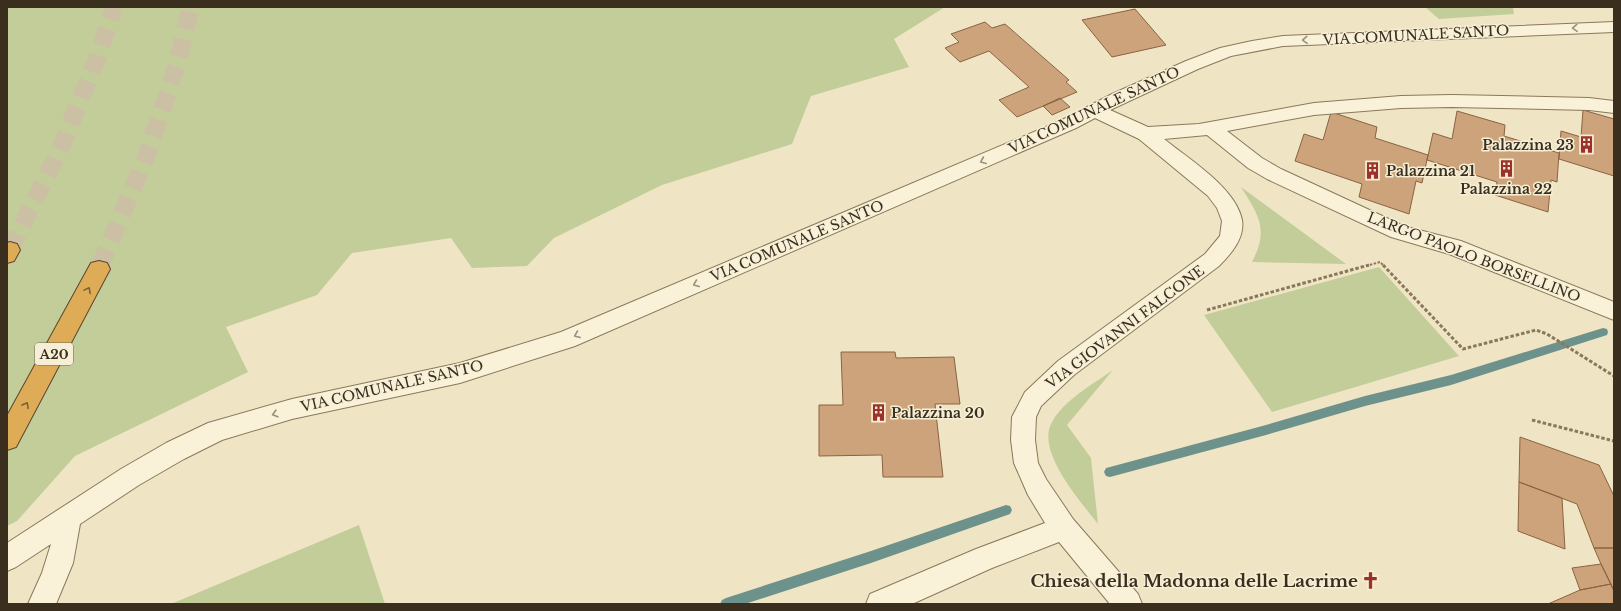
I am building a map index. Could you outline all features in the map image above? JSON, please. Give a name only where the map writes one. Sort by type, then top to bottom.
[{"type":"highway","name":"A20","points":[[7,439],[99,269]]},
{"type":"street","name":"VIA COMUNALE SANTO","points":[[7,558],[130,477],[174,451],[217,431],[292,409],[460,373],[567,339],[1096,111],[1118,98],[1226,52],[1283,41],[1614,27]]},
{"type":"street","points":[[1146,134],[1180,133],[1300,111],[1401,102],[1452,101],[1589,104],[1614,108]]},
{"type":"street","name":"VIA GIOVANNI FALCONE","points":[[1096,111],[1146,134],[1215,192],[1226,206],[1232,221],[1230,236],[1223,249],[1212,260],[1066,368],[1033,398],[1024,417],[1023,440],[1026,463],[1050,508],[1064,528],[1128,604]]},
{"type":"street","name":"LARGO PAOLO BORSELLINO","points":[[1211,128],[1255,163],[1274,174],[1398,232],[1454,247],[1614,311]]},
{"type":"street","points":[[42,604],[51,585],[66,543],[68,519]]},
{"type":"street","points":[[880,604],[985,558],[1064,528]]},
{"type":"path","points":[[1207,310],[1380,262],[1463,350],[1536,330],[1547,334],[1614,376]]},
{"type":"path","points":[[1532,420],[1614,441]]},
{"type":"green space","points":[[7,7],[945,7],[894,39],[909,67],[811,96],[792,144],[662,185],[554,238],[527,266],[472,268],[451,238],[352,253],[317,295],[226,327],[248,372],[75,456],[17,521],[7,526]]},
{"type":"green space","points":[[1425,7],[1513,7],[1514,14],[1439,19]]},
{"type":"green space","points":[[1241,187],[1346,264],[1252,262],[1260,240],[1260,223],[1253,206]]},
{"type":"green space","points":[[1379,267],[1459,356],[1272,412],[1204,315]]},
{"type":"green space","points":[[1113,370],[1067,425],[1091,458],[1098,524],[1062,476],[1050,447],[1048,434],[1052,422],[1057,414],[1071,399]]},
{"type":"green space","points":[[359,525],[385,604],[171,604]]},
{"type":"building","points":[[1135,9],[1166,45],[1112,57],[1082,20]]},
{"type":"building","points":[[985,22],[992,28],[1005,24],[1069,80],[1066,82],[1077,92],[1017,117],[999,100],[1029,87],[989,51],[960,62],[945,48],[959,42],[951,34]]},
{"type":"building","points":[[1060,98],[1070,107],[1052,115],[1043,106]]},
{"type":"building","name":"Palazzina 23","points":[[1583,110],[1614,119],[1614,176],[1559,159],[1561,131],[1581,137]]},
{"type":"building","name":"Palazzina 22","points":[[1457,111],[1505,125],[1504,136],[1559,153],[1557,182],[1551,180],[1548,212],[1495,195],[1497,182],[1427,160],[1433,133],[1452,139]]},
{"type":"building","name":"Palazzina 21","points":[[1331,112],[1377,127],[1375,138],[1428,155],[1422,183],[1416,181],[1409,214],[1359,197],[1362,184],[1295,161],[1304,134],[1323,140]]},
{"type":"building","name":"Palazzina 20","points":[[841,352],[895,352],[896,358],[954,357],[960,404],[935,404],[943,477],[883,477],[882,455],[819,456],[819,405],[843,405]]},
{"type":"building","points":[[1520,437],[1599,465],[1614,496],[1614,548],[1594,548],[1577,504],[1519,482]]},
{"type":"building","points":[[1519,482],[1562,498],[1565,549],[1518,531]]},
{"type":"building","points":[[1594,548],[1614,548],[1614,591],[1601,564]]},
{"type":"building","points":[[1601,564],[1611,584],[1580,590],[1572,568]]},
{"type":"building","points":[[1611,584],[1614,591],[1614,604],[1548,604],[1580,590]]},
{"type":"waterway","points":[[1110,472],[1266,430],[1365,401],[1451,380],[1603,332]]},
{"type":"waterway","points":[[726,604],[871,557],[1006,510]]},
{"type":"tunnel","points":[[10,250],[62,145],[97,59],[114,7]]},
{"type":"tunnel","points":[[100,266],[146,157],[177,65],[191,7]]},
{"type":"tunnel","points":[[99,269],[101,265]]},
{"type":"place","name":"Palazzina 23","points":[[1587,145]]},
{"type":"place","name":"Palazzina 22","points":[[1506,169]]},
{"type":"place","name":"Palazzina 21","points":[[1373,171]]},
{"type":"place","name":"Palazzina 20","points":[[878,413]]},
{"type":"place","name":"Chiesa della Madonna delle Lacrime","points":[[1371,581]]}]
